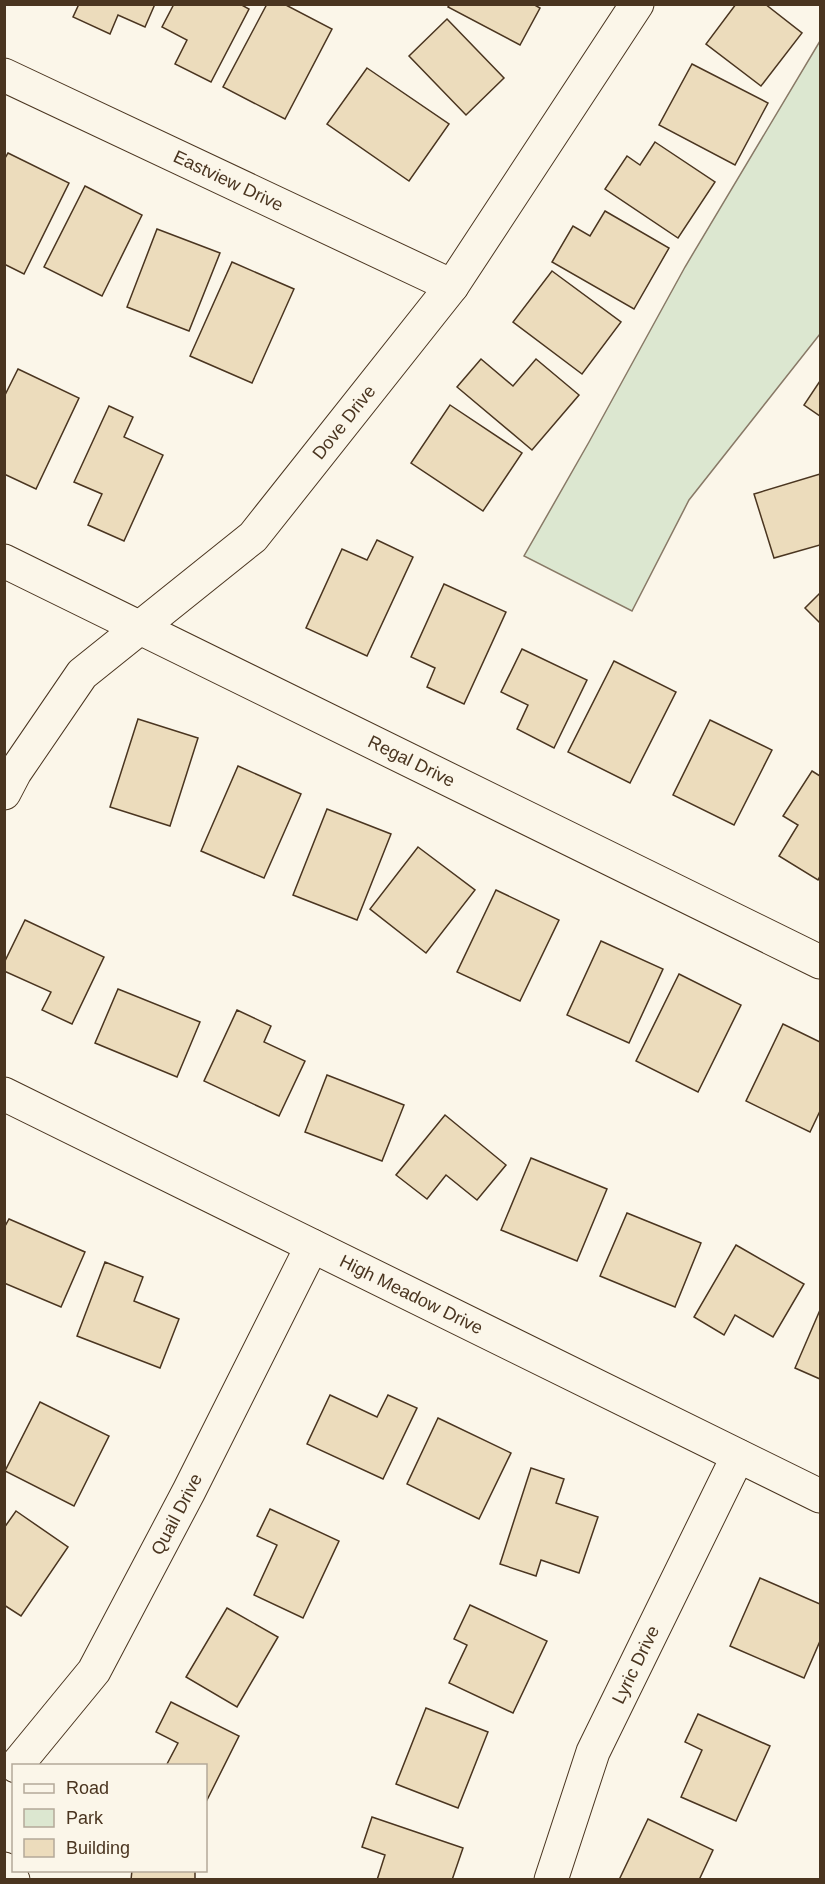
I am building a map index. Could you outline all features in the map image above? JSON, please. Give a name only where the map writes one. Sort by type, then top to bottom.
[{"type":"street","name":"Dove Drive","points":[[4,793],[15,772],[82,674],[253,537],[452,286],[637,4]]},
{"type":"street","name":"Eastview Drive","points":[[4,75],[452,286]]},
{"type":"street","name":"Regal Drive","points":[[4,561],[820,962]]},
{"type":"street","name":"High Meadow Drive","points":[[4,1094],[820,1496]]},
{"type":"street","name":"Quail Drive","points":[[17,1764],[94,1671],[189,1491],[312,1245]]},
{"type":"street","name":"Lyric Drive","points":[[551,1880],[593,1752],[738,1456]]},
{"type":"street","points":[[4,1869],[14,1880]]},
{"type":"green space","points":[[820,41],[820,334],[689,500],[632,611],[524,556],[685,267]]},
{"type":"building","points":[[79,4],[155,4],[145,27],[118,15],[110,34],[73,17]]},
{"type":"building","points":[[174,4],[240,4],[249,9],[211,82],[175,64],[187,40],[162,27]]},
{"type":"building","points":[[267,4],[284,4],[332,29],[285,119],[223,87]]},
{"type":"building","points":[[450,4],[533,4],[540,8],[520,45],[448,7]]},
{"type":"building","points":[[736,4],[765,4],[802,33],[761,86],[706,44]]},
{"type":"building","points":[[447,19],[504,78],[466,115],[409,56]]},
{"type":"building","points":[[692,64],[768,103],[735,165],[659,125]]},
{"type":"building","points":[[367,68],[449,124],[409,181],[327,124]]},
{"type":"building","points":[[655,142],[715,182],[678,238],[605,189],[627,156],[640,165]]},
{"type":"building","points":[[8,153],[69,183],[24,274],[4,264],[4,160]]},
{"type":"building","points":[[85,186],[142,215],[102,296],[44,267]]},
{"type":"building","points":[[605,211],[669,248],[634,309],[552,262],[573,226],[590,236]]},
{"type":"building","points":[[157,229],[220,253],[189,331],[127,307]]},
{"type":"building","points":[[232,262],[294,289],[252,383],[190,356]]},
{"type":"building","points":[[552,271],[621,322],[582,374],[513,322]]},
{"type":"building","points":[[481,359],[513,386],[536,359],[579,395],[532,450],[457,387]]},
{"type":"building","points":[[18,369],[79,398],[36,489],[4,474],[4,397]]},
{"type":"building","points":[[820,381],[820,416],[804,405]]},
{"type":"building","points":[[450,405],[522,453],[483,511],[411,463]]},
{"type":"building","points":[[109,406],[133,417],[124,437],[163,455],[124,541],[88,525],[102,494],[74,482]]},
{"type":"building","points":[[820,474],[820,545],[774,558],[754,494]]},
{"type":"building","points":[[377,540],[413,557],[367,656],[306,628],[342,549],[367,560]]},
{"type":"building","points":[[444,584],[506,612],[464,704],[427,687],[435,668],[411,657]]},
{"type":"building","points":[[820,593],[820,623],[805,608]]},
{"type":"building","points":[[522,649],[587,680],[554,748],[517,729],[528,705],[501,692]]},
{"type":"building","points":[[614,661],[676,692],[630,783],[568,752]]},
{"type":"building","points":[[138,719],[198,738],[170,826],[110,807]]},
{"type":"building","points":[[710,720],[772,750],[734,825],[673,795]]},
{"type":"building","points":[[238,766],[301,794],[264,878],[201,851]]},
{"type":"building","points":[[812,771],[820,776],[820,876],[818,880],[779,856],[798,825],[783,816]]},
{"type":"building","points":[[327,809],[391,834],[357,920],[293,895]]},
{"type":"building","points":[[418,847],[475,890],[426,953],[370,909]]},
{"type":"building","points":[[496,890],[559,920],[520,1001],[457,972]]},
{"type":"building","points":[[25,920],[104,957],[72,1024],[42,1010],[51,992],[4,971],[4,963]]},
{"type":"building","points":[[601,941],[663,969],[629,1043],[567,1015]]},
{"type":"building","points":[[679,974],[741,1005],[698,1092],[636,1061]]},
{"type":"building","points":[[118,989],[200,1022],[177,1077],[95,1043]]},
{"type":"building","points":[[237,1010],[271,1026],[264,1042],[305,1061],[279,1116],[204,1081]]},
{"type":"building","points":[[783,1024],[820,1042],[820,1111],[810,1132],[746,1101]]},
{"type":"building","points":[[327,1075],[404,1105],[382,1161],[305,1132]]},
{"type":"building","points":[[445,1115],[506,1165],[477,1200],[446,1175],[427,1199],[396,1175]]},
{"type":"building","points":[[531,1158],[607,1189],[577,1261],[501,1230]]},
{"type":"building","points":[[627,1213],[701,1243],[675,1307],[600,1276]]},
{"type":"building","points":[[9,1219],[85,1252],[61,1307],[4,1283],[4,1228]]},
{"type":"building","points":[[736,1245],[804,1284],[773,1337],[735,1315],[724,1335],[694,1317]]},
{"type":"building","points":[[105,1262],[143,1277],[134,1301],[179,1319],[160,1368],[77,1336]]},
{"type":"building","points":[[820,1310],[820,1379],[795,1368]]},
{"type":"building","points":[[330,1395],[377,1417],[388,1395],[417,1408],[383,1479],[307,1444]]},
{"type":"building","points":[[40,1402],[109,1436],[74,1506],[5,1471]]},
{"type":"building","points":[[438,1418],[511,1453],[479,1519],[407,1484]]},
{"type":"building","points":[[531,1468],[564,1479],[556,1503],[598,1517],[579,1573],[541,1560],[536,1576],[500,1564]]},
{"type":"building","points":[[270,1509],[339,1541],[303,1618],[254,1595],[277,1545],[257,1536]]},
{"type":"building","points":[[16,1511],[68,1547],[21,1616],[4,1605],[4,1528]]},
{"type":"building","points":[[760,1578],[820,1604],[820,1641],[804,1678],[730,1646]]},
{"type":"building","points":[[470,1605],[547,1641],[513,1713],[449,1683],[467,1645],[454,1639]]},
{"type":"building","points":[[227,1608],[278,1637],[237,1707],[186,1677]]},
{"type":"building","points":[[171,1702],[239,1736],[207,1800],[207,1764],[167,1764],[178,1743],[156,1732]]},
{"type":"building","points":[[426,1708],[488,1732],[458,1808],[396,1784]]},
{"type":"building","points":[[698,1714],[770,1746],[736,1821],[681,1797],[702,1750],[685,1742]]},
{"type":"building","points":[[372,1817],[463,1848],[452,1880],[377,1880],[385,1855],[362,1847]]},
{"type":"building","points":[[648,1819],[713,1850],[699,1880],[619,1880]]},
{"type":"building","points":[[132,1872],[195,1872],[195,1880],[131,1880]]}]
